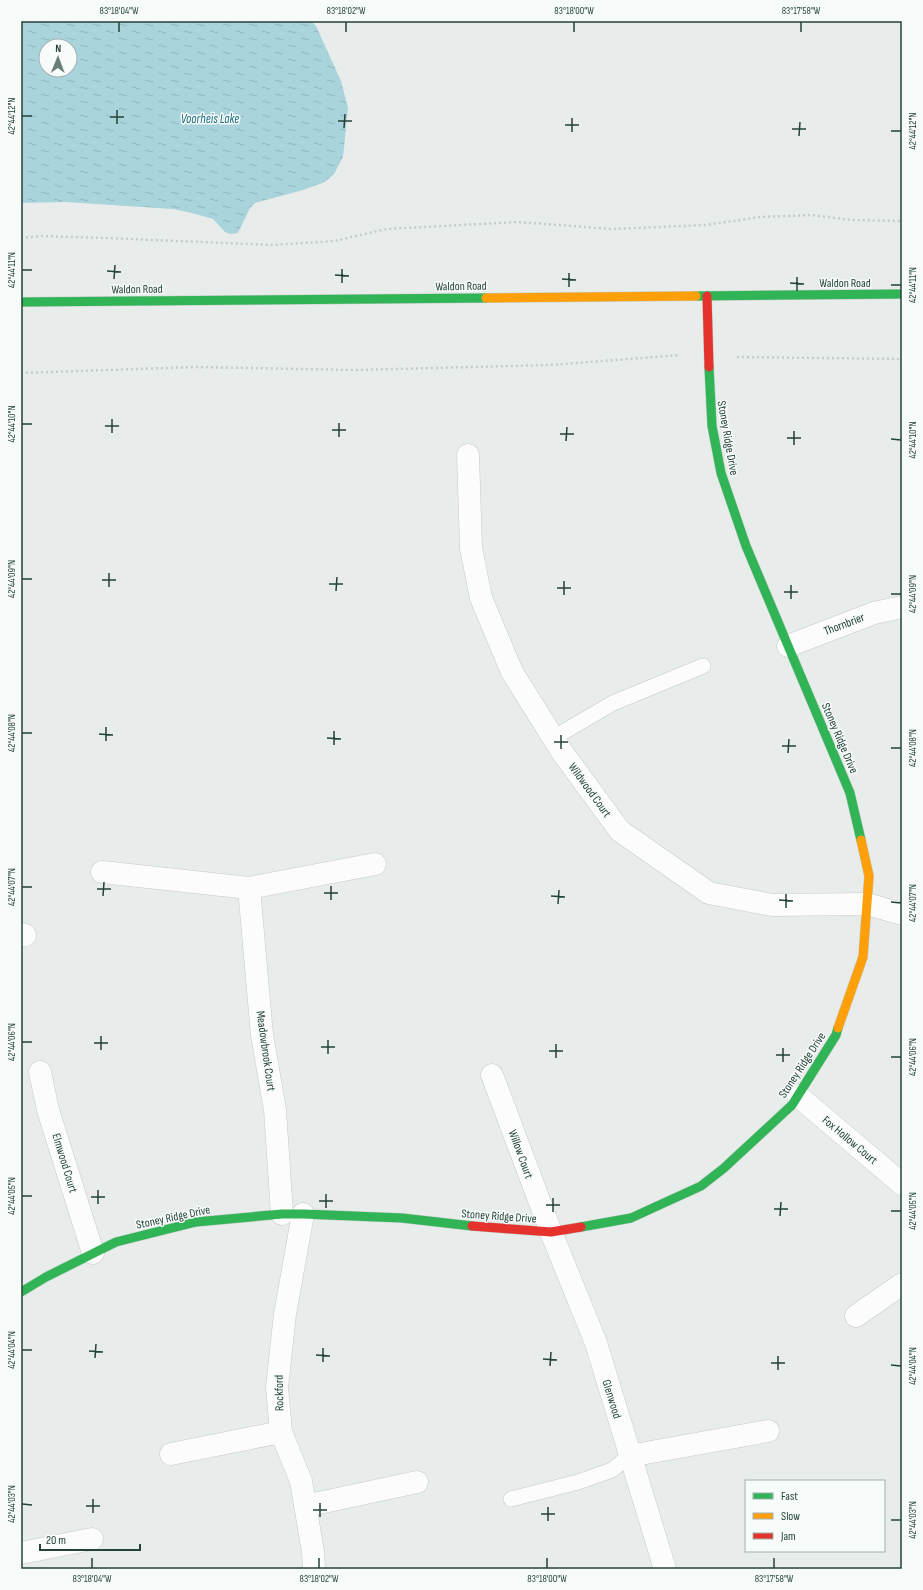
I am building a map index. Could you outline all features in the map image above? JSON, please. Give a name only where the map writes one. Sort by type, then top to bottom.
[{"type":"street","name":"Waldon Road","points":[[21,302],[902,294]]},
{"type":"street","name":"Stoney Ridge Drive","points":[[21,1292],[46,1277],[116,1242],[196,1222],[292,1214],[402,1218],[454,1225],[551,1232],[631,1218],[701,1186],[724,1168],[792,1105],[836,1035],[863,957],[869,876],[850,793],[746,546],[721,473],[712,426],[708,356],[707,296]]},
{"type":"street","name":"Wildwood Court","points":[[468,455],[471,548],[481,598],[512,672],[553,738],[620,831],[709,893],[772,905],[867,904],[902,914]]},
{"type":"street","name":"Thornbrier","points":[[788,646],[874,613],[902,607]]},
{"type":"street","points":[[102,872],[249,888],[375,864]]},
{"type":"street","name":"Meadowbrook Court","points":[[249,888],[262,1035],[292,1214]]},
{"type":"street","name":"Elmwood Court","points":[[40,1072],[48,1110],[93,1253]]},
{"type":"street","name":"Willow Court","points":[[492,1075],[551,1232]]},
{"type":"street","name":"Fox Hollow Court","points":[[798,1096],[902,1184]]},
{"type":"street","name":"Rockford","points":[[292,1214],[285,1314],[277,1386],[281,1432],[300,1481],[313,1552],[314,1569]]},
{"type":"street","name":"Glenwood","points":[[551,1232],[596,1343],[664,1569]]},
{"type":"street","points":[[856,1316],[902,1284]]},
{"type":"street","points":[[629,1456],[768,1431]]},
{"type":"street","points":[[171,1454],[281,1432]]},
{"type":"street","points":[[305,1506],[417,1482]]},
{"type":"street","points":[[21,1553],[92,1539]]},
{"type":"lane","points":[[553,738],[614,703],[703,666]]},
{"type":"lane","points":[[511,1499],[578,1482],[612,1470],[629,1456]]},
{"type":"path","points":[[21,238],[40,236],[273,245],[334,241],[387,229],[517,222],[612,229],[706,225],[760,217],[812,215],[851,220],[902,221]]},
{"type":"path","points":[[21,373],[195,367],[355,370],[550,365],[678,355],[902,359]]},
{"type":"water","name":"Voorheis Lake","points":[[21,21],[311,21],[316,26],[341,81],[348,108],[343,157],[334,174],[325,182],[303,190],[255,203],[250,208],[238,233],[230,234],[225,232],[213,219],[173,209],[65,202],[21,203]]},
{"type":"traffic: fast","points":[[696,296],[902,294]]},
{"type":"traffic: fast","points":[[21,302],[486,298]]},
{"type":"traffic: fast","points":[[709,367],[712,426],[721,473],[746,546],[850,793],[861,840]]},
{"type":"traffic: fast","points":[[581,1227],[631,1218],[701,1186],[724,1168],[792,1105],[836,1035],[838,1028]]},
{"type":"traffic: fast","points":[[21,1292],[46,1277],[116,1242],[196,1222],[282,1214],[303,1214],[402,1218],[472,1226]]},
{"type":"traffic: slow","points":[[486,298],[696,296]]},
{"type":"traffic: slow","points":[[838,1028],[863,957],[869,876],[861,840]]},
{"type":"traffic: jam","points":[[707,296],[709,367]]},
{"type":"traffic: jam","points":[[472,1226],[551,1232],[581,1227]]}]
